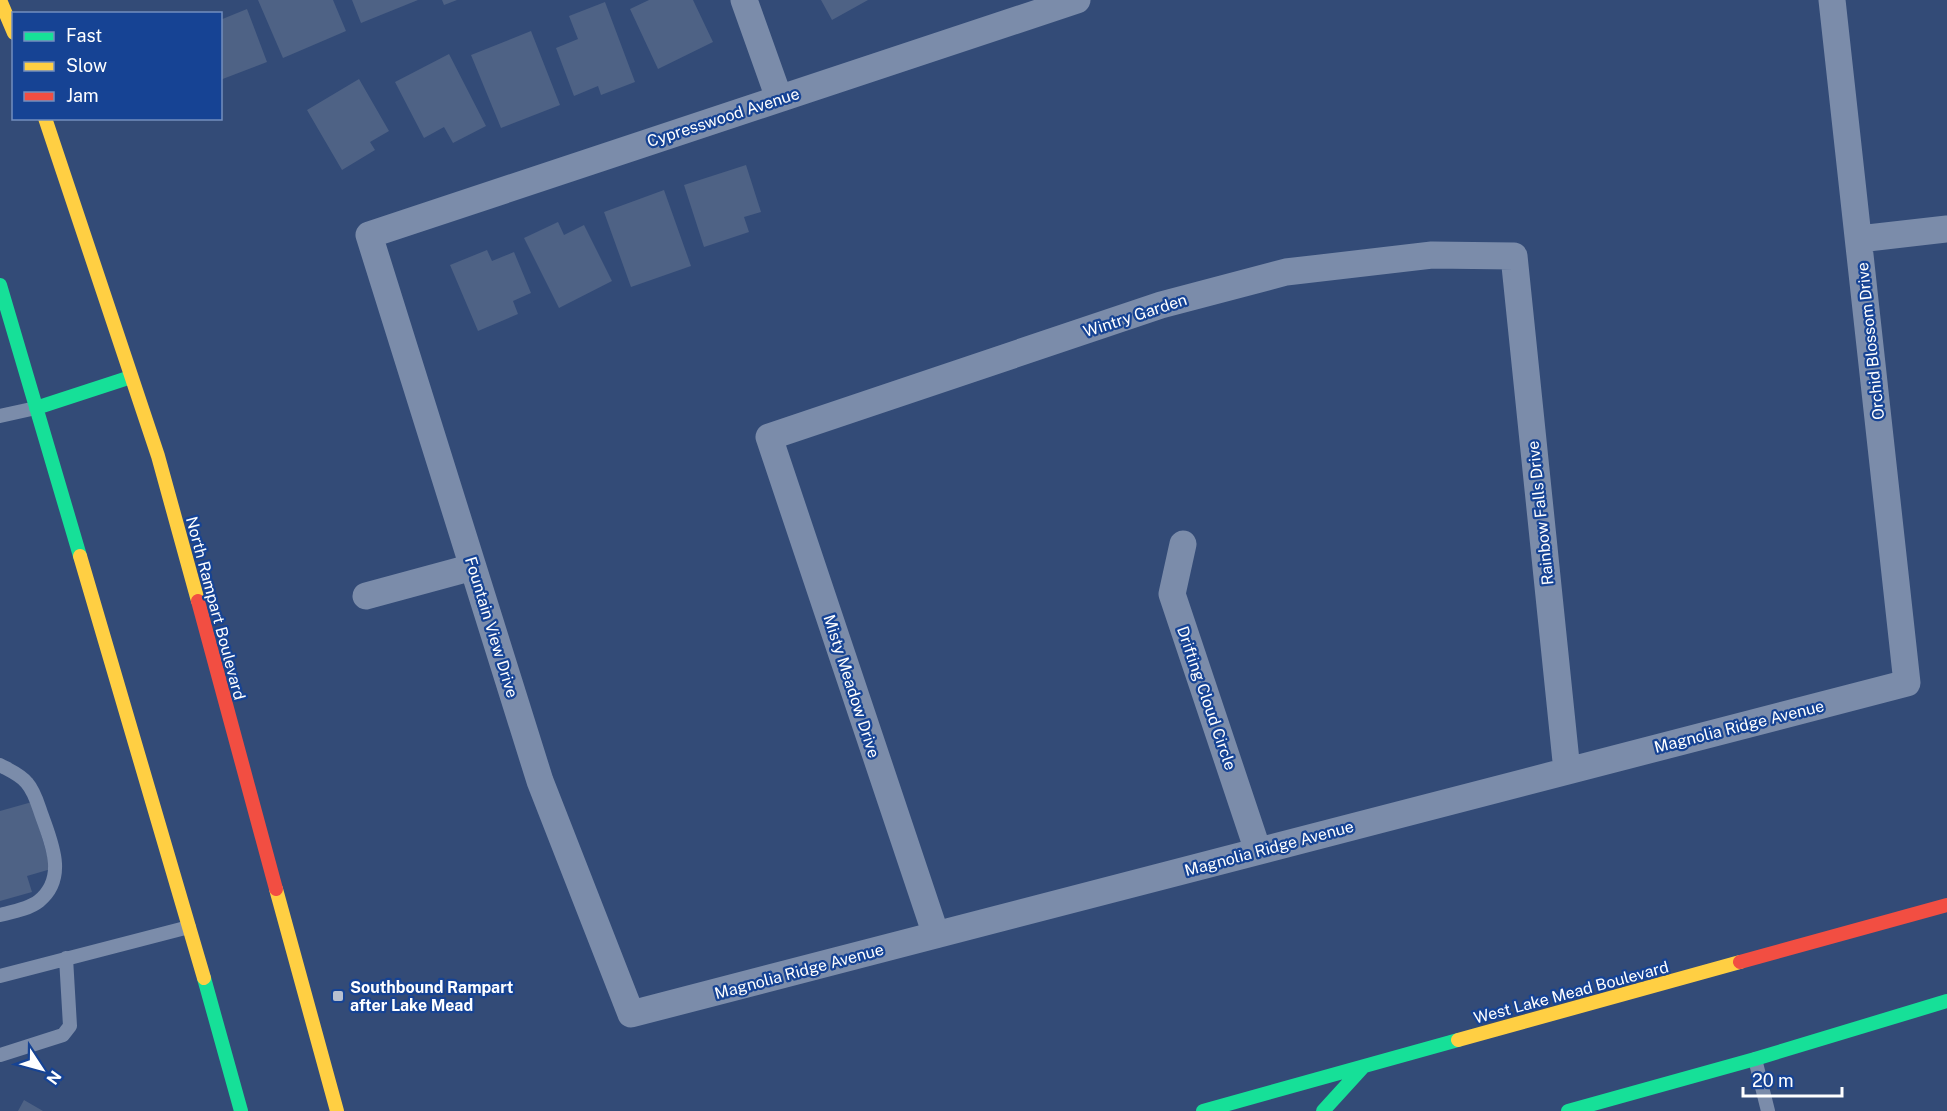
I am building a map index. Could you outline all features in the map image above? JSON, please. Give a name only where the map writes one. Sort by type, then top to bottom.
[{"type":"main road","points":[[0,0],[12,28]]},
{"type":"main road","name":"North Rampart Boulevard","points":[[46,120],[158,456],[337,1111]]},
{"type":"main road","points":[[0,285],[241,1111]]},
{"type":"main road","points":[[36,408],[131,377]]},
{"type":"main road","name":"West Lake Mead Boulevard","points":[[1203,1111],[1947,905]]},
{"type":"main road","points":[[1568,1111],[1755,1059],[1947,1001]]},
{"type":"main road","points":[[1323,1111],[1364,1066]]},
{"type":"street","points":[[744,0],[779,98]]},
{"type":"street","name":"Cypresswood Avenue","points":[[369,235],[1077,0]]},
{"type":"street","name":"Orchid Blossom Drive","points":[[1832,0],[1907,683]]},
{"type":"street","points":[[1859,239],[1947,229]]},
{"type":"street","name":"Fountain View Drive","points":[[369,235],[540,781],[631,1014]]},
{"type":"street","name":"Wintry Garden","points":[[769,437],[1161,305],[1286,272],[1432,255],[1514,256]]},
{"type":"street","name":"Rainbow Falls Drive","points":[[1514,256],[1567,771]]},
{"type":"street","name":"Misty Meadow Drive","points":[[769,437],[936,935]]},
{"type":"street","name":"Drifting Cloud Circle","points":[[1183,544],[1172,594],[1258,851]]},
{"type":"street","points":[[366,596],[473,567]]},
{"type":"street","name":"Magnolia Ridge Avenue","points":[[631,1014],[1907,683]]},
{"type":"lane","points":[[0,416],[36,408]]},
{"type":"lane","points":[[0,765],[26,782],[33,794],[55,853],[56,865],[54,879],[38,902],[0,915]]},
{"type":"lane","points":[[0,976],[189,927]]},
{"type":"lane","points":[[0,1055],[63,1035],[70,1026],[66,958]]},
{"type":"lane","points":[[1755,1059],[1768,1111]]},
{"type":"building","points":[[258,0],[333,0],[346,31],[283,58]]},
{"type":"building","points":[[352,0],[418,0],[361,23]]},
{"type":"building","points":[[442,0],[457,0],[444,5]]},
{"type":"building","points":[[649,0],[693,0],[713,42],[658,69],[630,9]]},
{"type":"building","points":[[821,0],[868,0],[832,20]]},
{"type":"building","points":[[605,2],[635,82],[601,95],[598,86],[574,96],[556,48],[578,39],[569,16]]},
{"type":"building","points":[[247,9],[267,62],[222,79],[222,19]]},
{"type":"building","points":[[531,31],[560,105],[501,128],[471,55]]},
{"type":"building","points":[[449,54],[486,126],[453,143],[444,127],[424,138],[395,82]]},
{"type":"building","points":[[359,79],[389,131],[370,142],[375,150],[342,170],[307,110]]},
{"type":"building","points":[[746,165],[761,212],[744,217],[749,232],[704,247],[684,185]]},
{"type":"building","points":[[664,190],[691,266],[631,287],[604,212]]},
{"type":"building","points":[[558,222],[564,235],[584,225],[612,281],[559,308],[524,238]]},
{"type":"building","points":[[487,250],[492,261],[514,252],[531,293],[513,301],[518,314],[478,331],[450,265]]},
{"type":"building","points":[[32,802],[51,869],[27,876],[32,892],[0,901],[0,811]]},
{"type":"building","points":[[24,1100],[43,1111],[18,1111]]},
{"type":"traffic: fast","points":[[0,285],[80,556]]},
{"type":"traffic: fast","points":[[36,408],[131,377]]},
{"type":"traffic: fast","points":[[204,978],[241,1111]]},
{"type":"traffic: fast","points":[[1568,1111],[1755,1059],[1947,1001]]},
{"type":"traffic: fast","points":[[1203,1111],[1458,1040]]},
{"type":"traffic: fast","points":[[1323,1111],[1364,1066]]},
{"type":"traffic: slow","points":[[0,0],[12,28]]},
{"type":"traffic: slow","points":[[46,120],[158,456],[198,601]]},
{"type":"traffic: slow","points":[[80,556],[204,978]]},
{"type":"traffic: slow","points":[[276,889],[337,1111]]},
{"type":"traffic: slow","points":[[1458,1040],[1740,962]]},
{"type":"traffic: jam","points":[[198,601],[276,889]]},
{"type":"traffic: jam","points":[[1740,962],[1947,905]]},
{"type":"place","name":"Southbound Rampart after Lake Mead","points":[[338,996]]}]
